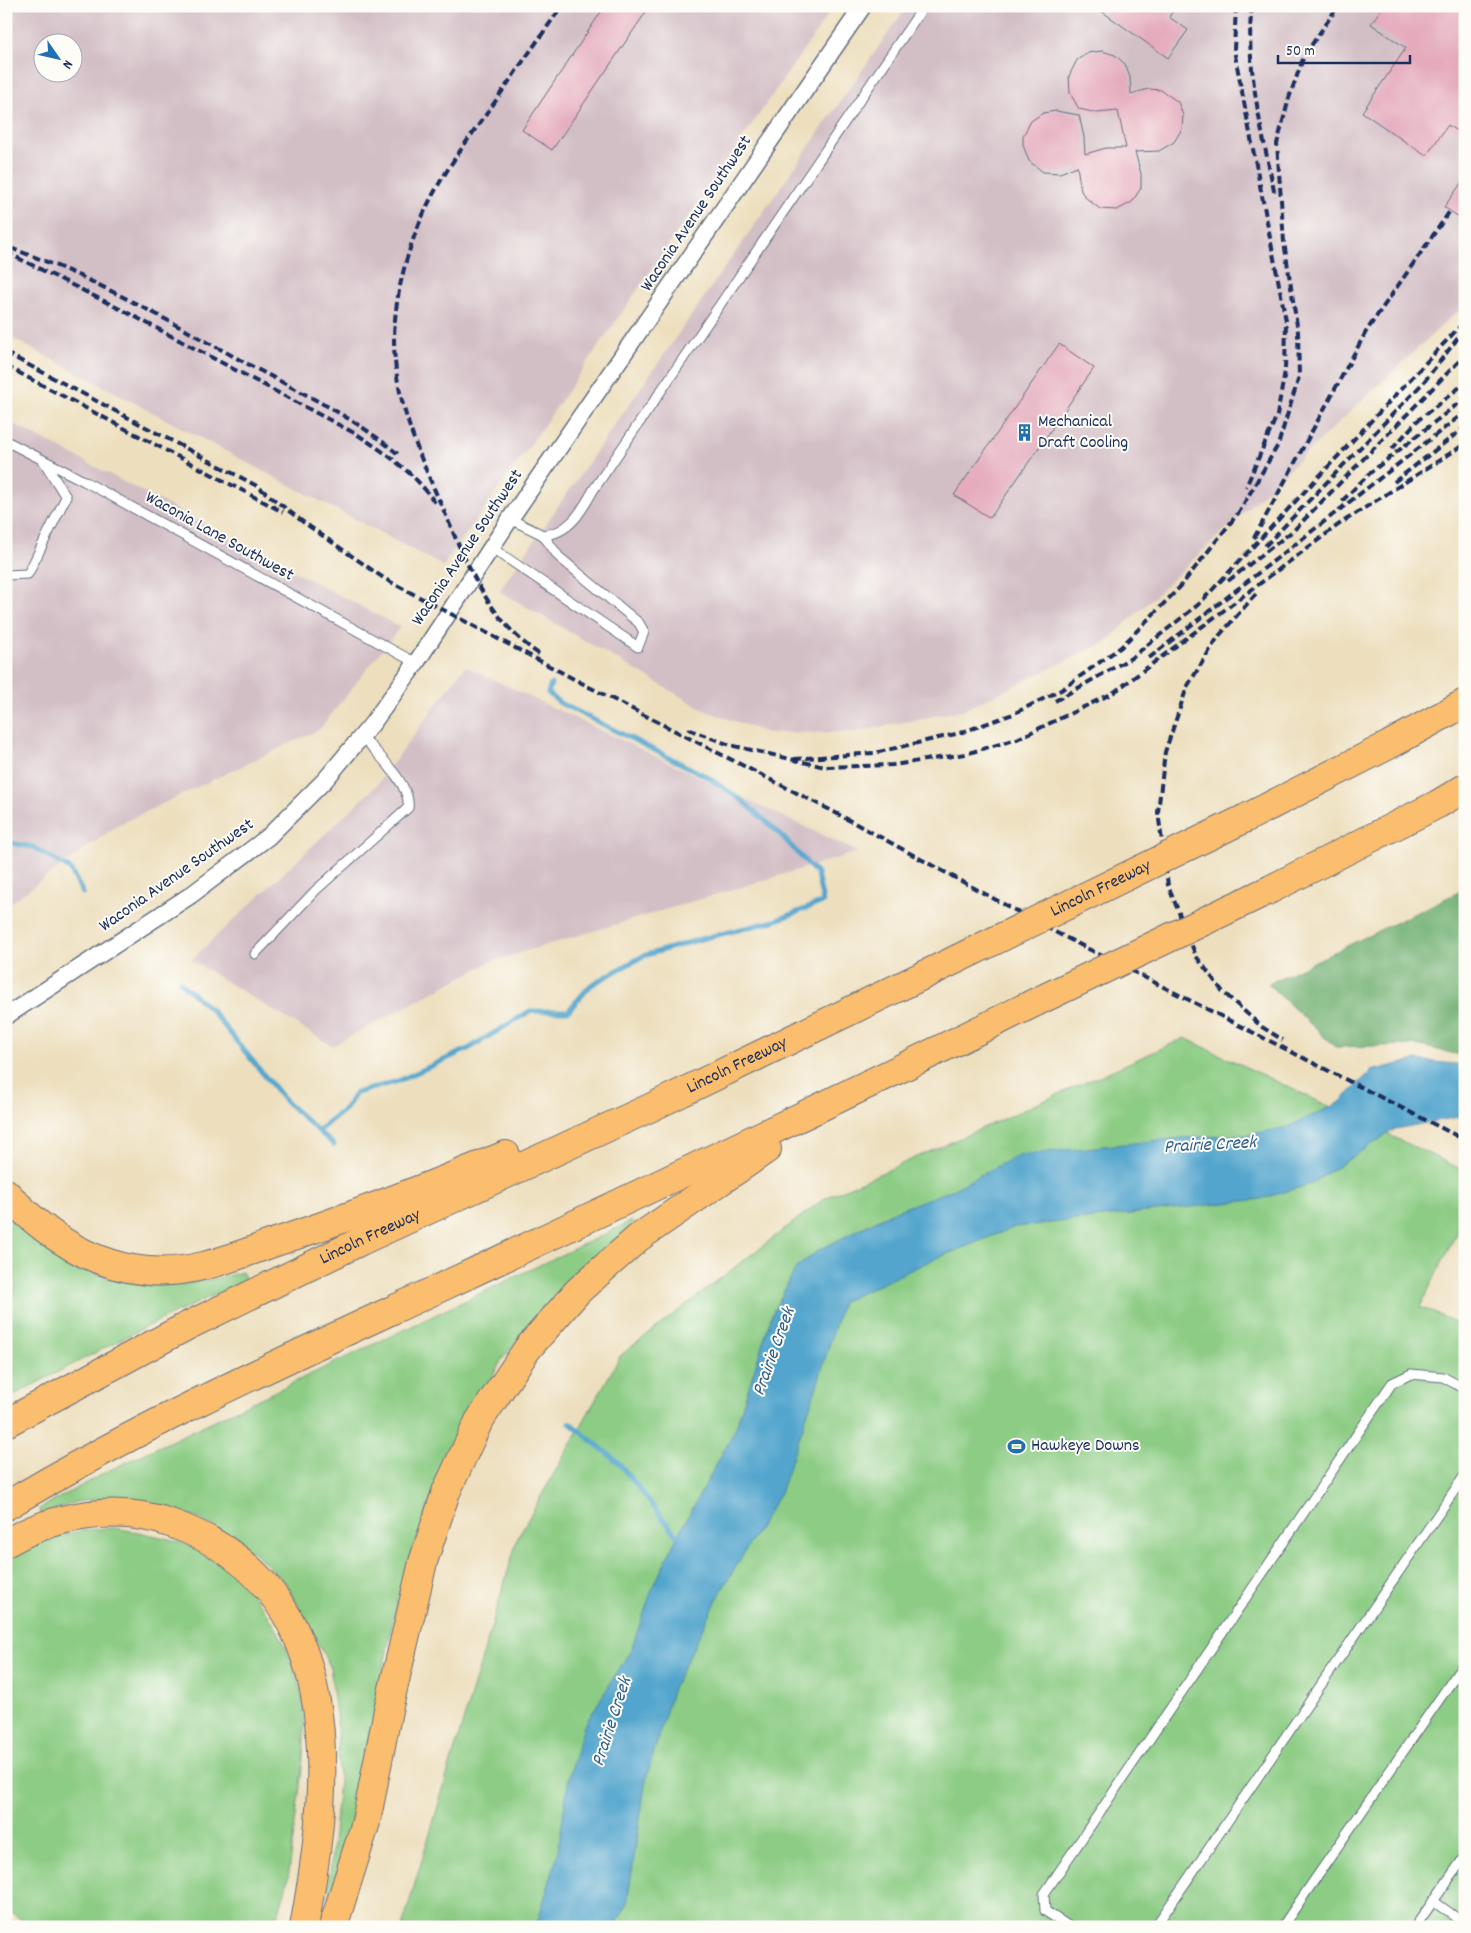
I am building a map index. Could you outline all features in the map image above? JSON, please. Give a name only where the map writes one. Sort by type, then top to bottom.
[{"type":"highway","name":"Lincoln Freeway","points":[[6,1423],[187,1326],[344,1249],[654,1106],[1246,818],[1390,745],[1465,703]]},
{"type":"highway","points":[[6,1506],[79,1462],[231,1387],[830,1104],[1271,889],[1438,804],[1465,788]]},
{"type":"highway","points":[[333,1927],[366,1822],[388,1710],[423,1562],[446,1492],[479,1421],[528,1348],[578,1291],[638,1238],[830,1104]]},
{"type":"highway","points":[[6,1193],[48,1232],[69,1246],[91,1257],[128,1268],[150,1272],[191,1270],[334,1222],[605,1115],[654,1106]]},
{"type":"highway","points":[[6,1543],[25,1532],[77,1516],[116,1512],[160,1519],[200,1534],[236,1557],[273,1595],[300,1638],[318,1700],[322,1777],[315,1872],[304,1927]]},
{"type":"street","name":"Waconia Avenue Southwest","points":[[6,1016],[191,895],[268,837],[324,780],[362,736],[416,663],[510,519],[863,6]]},
{"type":"lane","points":[[510,519],[543,535],[554,535],[578,518],[594,489],[924,6]]},
{"type":"lane","name":"Waconia Lane Southwest","points":[[6,441],[416,663]]},
{"type":"lane","points":[[6,575],[28,574],[66,497],[42,460]]},
{"type":"lane","points":[[492,548],[638,647],[644,632],[639,623],[559,557],[543,535]]},
{"type":"lane","points":[[254,954],[316,890],[408,808],[410,799],[405,787],[362,736]]},
{"type":"lane","points":[[1070,1927],[1045,1911],[1044,1894],[1392,1383],[1411,1374],[1443,1377],[1465,1389]]},
{"type":"lane","points":[[1155,1927],[1465,1475]]},
{"type":"lane","points":[[1282,1927],[1465,1662]]},
{"type":"lane","points":[[1415,1927],[1465,1856]]},
{"type":"lane","points":[[1433,1901],[1465,1924]]},
{"type":"shaded area","points":[[6,6],[834,6],[533,441],[443,566],[6,335]]},
{"type":"shaded area","points":[[907,6],[1465,6],[1465,309],[1454,314],[1106,642],[963,710],[856,732],[767,733],[706,711],[499,591]]},
{"type":"shaded area","points":[[6,420],[400,627],[320,729],[118,825],[6,906]]},
{"type":"shaded area","points":[[465,666],[858,852],[490,962],[332,1046],[191,960],[376,786]]},
{"type":"green space","points":[[1465,889],[1465,1056],[1416,1045],[1335,1047],[1268,984]]},
{"type":"green space","name":"Hawkeye Downs","points":[[1185,1038],[1465,1171],[1465,1216],[1420,1307],[1465,1326],[1465,1927],[402,1927],[518,1537],[621,1355],[825,1198]]},
{"type":"green space","points":[[6,1215],[28,1234],[66,1260],[114,1279],[138,1284],[163,1285],[215,1279],[242,1272],[246,1280],[139,1330],[6,1399],[6,1335],[15,1285],[11,1249],[6,1235]]},
{"type":"green space","points":[[632,1221],[633,1224],[568,1281],[502,1359],[444,1461],[399,1591],[358,1795],[331,1898],[328,1897],[339,1781],[337,1723],[330,1666],[286,1583],[257,1555],[201,1519],[126,1499],[97,1499],[76,1502],[41,1514],[39,1509],[108,1471]]},
{"type":"green space","points":[[113,1528],[169,1539],[187,1545],[209,1556],[230,1571],[249,1590],[265,1611],[291,1658],[299,1683],[303,1707],[304,1750],[289,1871],[285,1892],[274,1927],[32,1927],[6,1909],[6,1557],[33,1544],[58,1536]]},
{"type":"water","name":"Prairie Creek","points":[[1415,1060],[1465,1065],[1465,1119],[1458,1117],[1395,1129],[1311,1184],[1261,1199],[1015,1227],[932,1260],[842,1302],[817,1386],[780,1493],[723,1588],[673,1688],[646,1779],[627,1904],[615,1927],[536,1927],[557,1857],[569,1777],[584,1726],[631,1650],[652,1590],[677,1537],[735,1430],[772,1314],[796,1268],[819,1250],[893,1212],[954,1189],[1018,1155],[1182,1138],[1248,1135],[1288,1127],[1339,1103],[1371,1071]]},
{"type":"building","points":[[605,6],[650,6],[552,150],[522,130]]},
{"type":"building","points":[[1094,6],[1176,6],[1169,17],[1188,30],[1168,58]]},
{"type":"building","points":[[1383,6],[1465,6],[1465,137],[1448,125],[1426,156],[1362,112],[1406,48],[1371,24]]},
{"type":"building","points":[[1102,51],[1115,55],[1125,64],[1130,77],[1131,94],[1148,89],[1161,90],[1178,102],[1183,115],[1182,129],[1174,142],[1159,151],[1135,152],[1141,174],[1141,188],[1132,202],[1117,210],[1100,209],[1086,198],[1081,191],[1077,166],[1060,173],[1043,172],[1029,161],[1023,145],[1023,136],[1031,121],[1043,113],[1056,111],[1079,115],[1084,137],[1085,154],[1106,148],[1126,148],[1118,111],[1097,113],[1079,109],[1070,93],[1069,76],[1077,60],[1088,53]]},
{"type":"building","points":[[1465,178],[1465,221],[1444,207]]},
{"type":"building","name":"Mechanical Draft Cooling","points":[[1059,344],[1094,368],[990,518],[954,495]]},
{"type":"waterway","points":[[319,1130],[346,1108],[356,1093],[398,1081],[468,1049],[530,1011],[568,1011],[591,985],[643,956],[774,921],[823,902],[817,874],[781,835],[743,801],[706,776],[560,703],[548,693],[551,684]]},
{"type":"waterway","points":[[6,842],[33,847],[70,869],[83,893]]},
{"type":"waterway","points":[[180,982],[212,1011],[286,1102],[334,1145]]},
{"type":"waterway","points":[[570,1423],[618,1462],[680,1540]]},
{"type":"railway","points":[[539,654],[506,625],[481,590],[471,571],[413,438],[398,380],[394,338],[399,288],[405,264],[422,216],[433,194],[461,149],[562,6]]},
{"type":"railway","points":[[1236,6],[1234,50],[1286,321],[1285,371],[1277,415],[1246,487]]},
{"type":"railway","points":[[1252,6],[1250,28],[1253,77],[1275,196]]},
{"type":"railway","points":[[794,759],[874,753],[960,733],[1013,714],[1061,690],[1121,647],[1180,587],[1239,512],[1278,445],[1299,377],[1298,332],[1284,242],[1277,144],[1289,98],[1304,56],[1338,6]]},
{"type":"railway","points":[[1254,538],[1367,330],[1450,211]]},
{"type":"railway","points":[[10,248],[70,272],[158,315],[344,416],[382,441],[399,455]]},
{"type":"railway","points":[[6,252],[128,313],[358,435],[390,457],[410,474],[435,503]]},
{"type":"railway","points":[[1055,701],[1131,658],[1199,604],[1465,321]]},
{"type":"railway","points":[[1265,546],[1423,383],[1465,329]]},
{"type":"railway","points":[[6,353],[257,486],[303,522],[385,579],[591,688],[834,812],[1057,933],[1465,1140]]},
{"type":"railway","points":[[1228,581],[1294,530],[1465,355]]},
{"type":"railway","points":[[6,366],[283,512]]},
{"type":"railway","points":[[1392,449],[1417,421],[1465,383]]},
{"type":"railway","points":[[1342,501],[1370,473],[1465,398]]},
{"type":"railway","points":[[1149,658],[1465,412]]},
{"type":"railway","points":[[1394,482],[1465,427]]},
{"type":"railway","points":[[688,729],[730,745],[825,767],[893,765],[965,754],[1017,739],[1113,693],[1341,523],[1465,444]]},
{"type":"railway","points":[[1256,594],[1218,637],[1187,687],[1165,752],[1158,812],[1168,885],[1196,956],[1223,992],[1262,1027],[1283,1040]]},
{"type":"place","name":"Mechanical Draft Cooling","points":[[1024,432]]},
{"type":"place","name":"Hawkeye Downs","points":[[1017,1446]]}]
